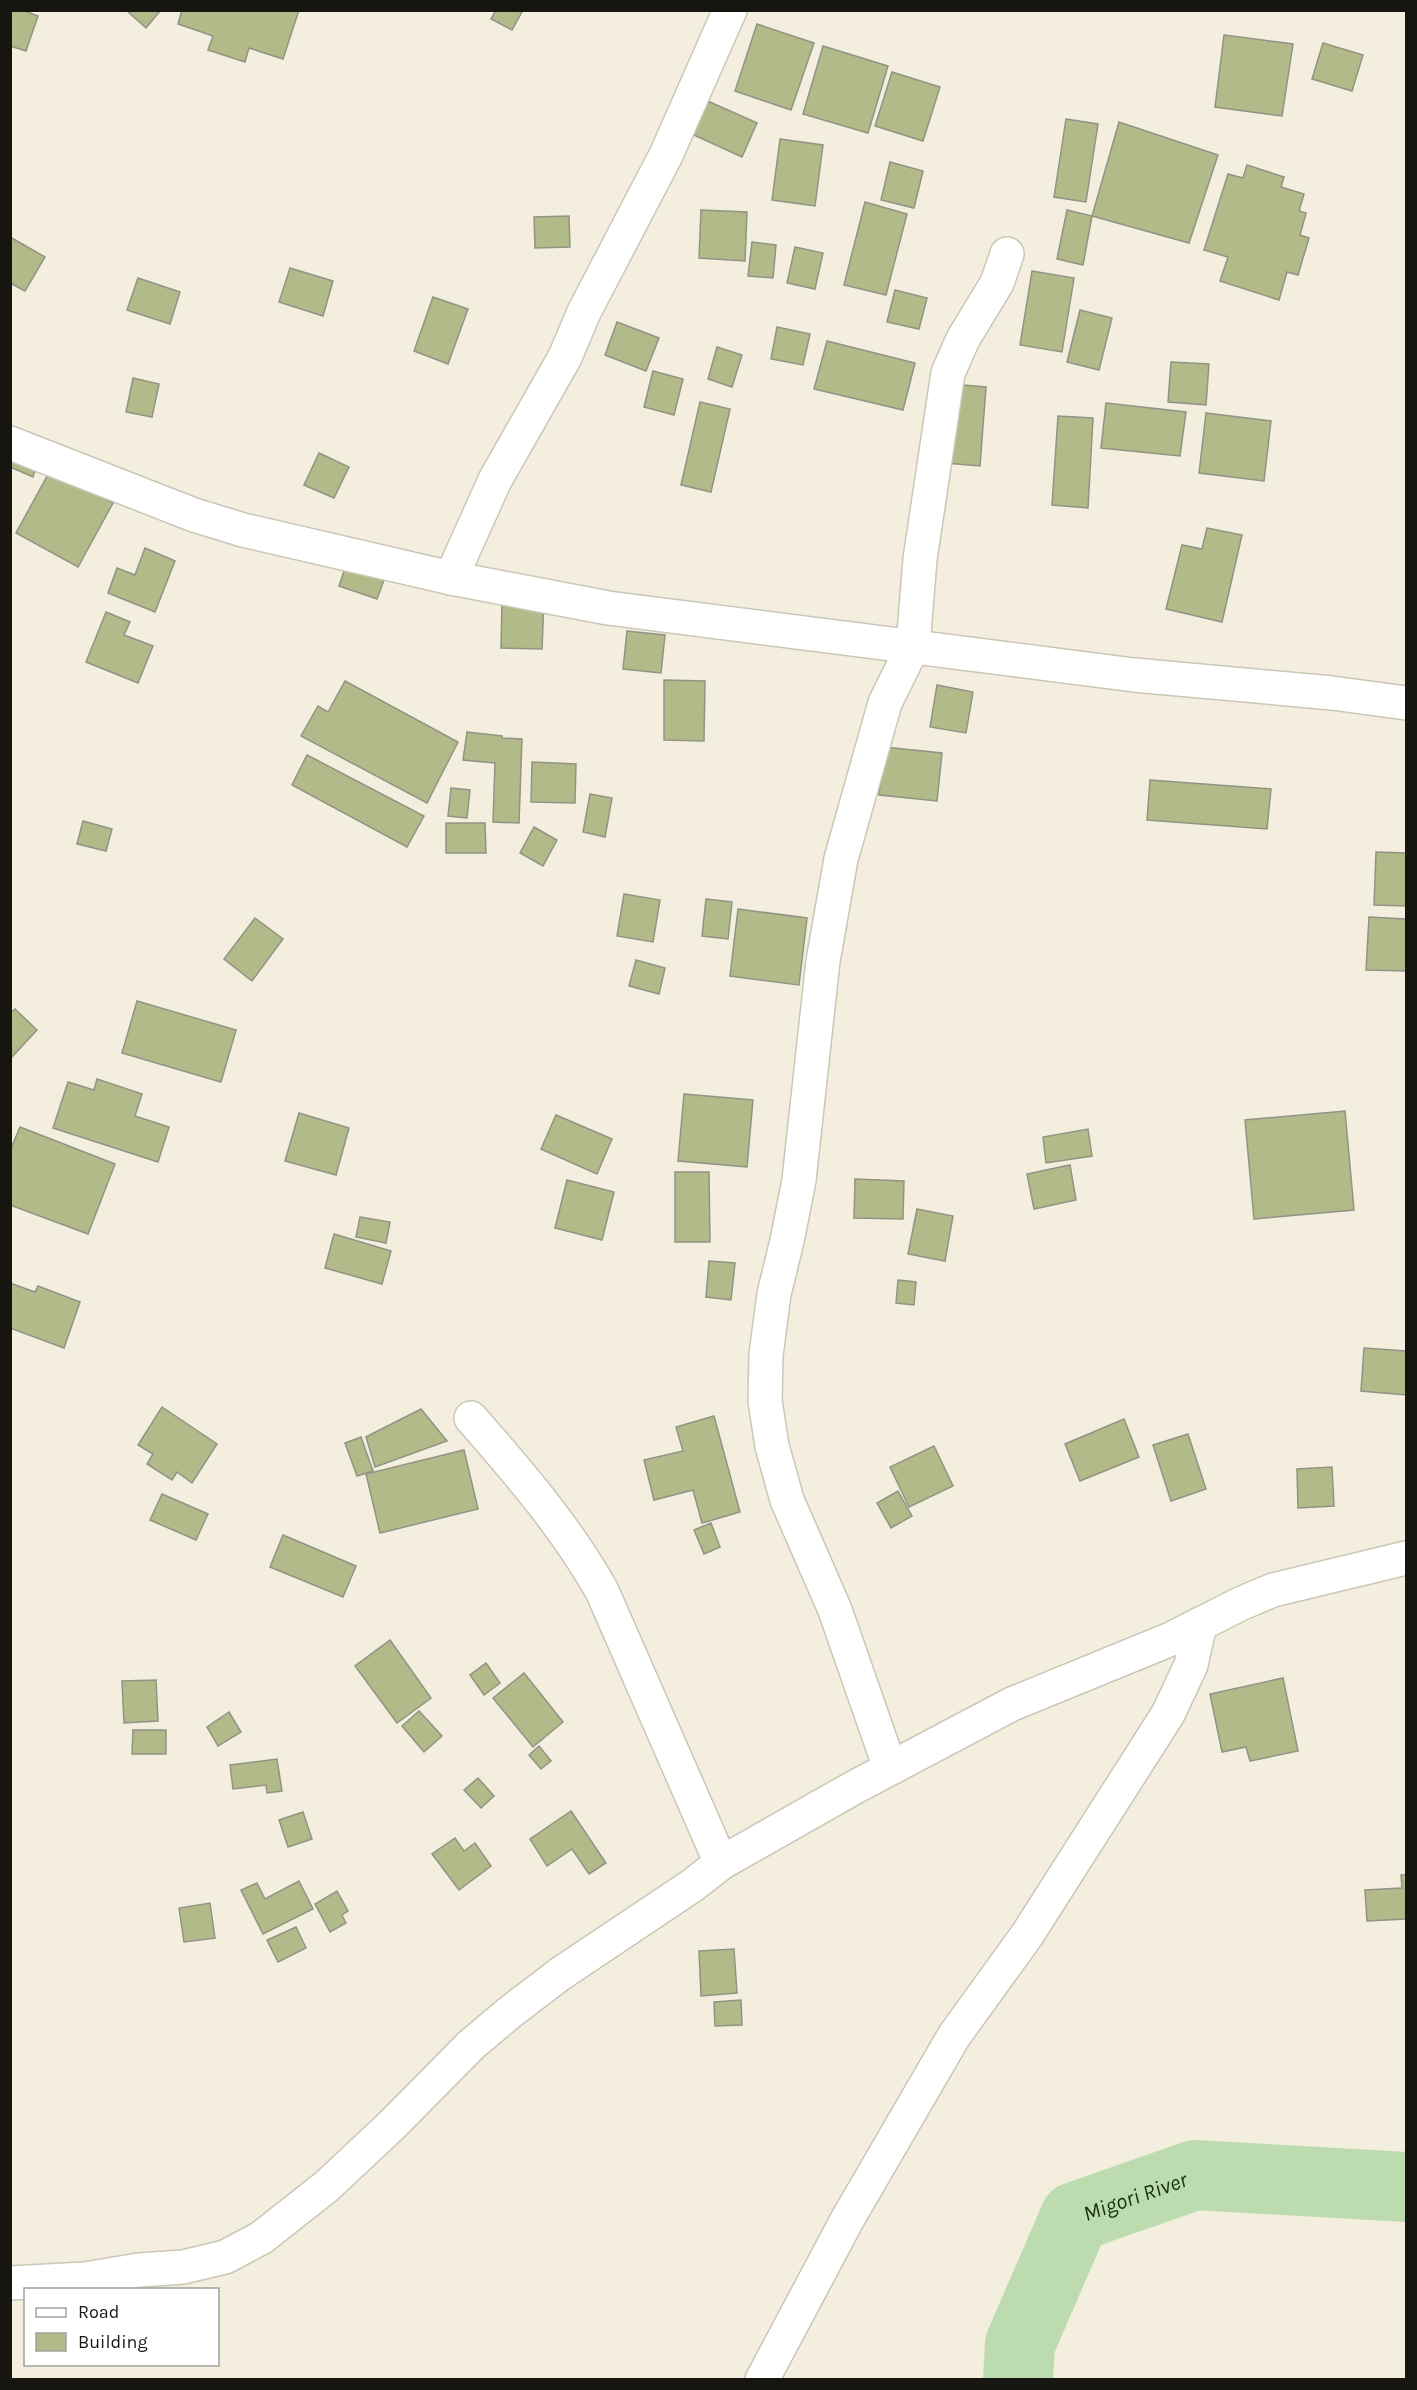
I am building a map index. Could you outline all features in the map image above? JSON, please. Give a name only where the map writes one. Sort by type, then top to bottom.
[{"type":"street","points":[[452,578],[495,480],[565,357],[584,312],[666,155],[730,10]]},
{"type":"street","points":[[890,1768],[835,1610],[787,1500],[772,1446],[765,1401],[766,1355],[774,1294],[799,1179],[823,960],[840,859],[885,703],[913,646],[920,559],[948,373],[963,339],[997,283],[1007,254]]},
{"type":"street","points":[[10,443],[194,515],[223,524],[452,578],[608,608],[1134,675],[1332,693],[1407,703]]},
{"type":"street","points":[[471,1418],[525,1479],[586,1563],[606,1600],[721,1863]]},
{"type":"street","points":[[10,2283],[85,2279],[139,2270],[183,2267],[225,2257],[261,2238],[327,2187],[471,2045],[509,2013],[560,1974],[721,1863],[890,1768],[1012,1704],[1171,1639],[1273,1590],[1407,1558]]},
{"type":"street","points":[[762,2379],[847,2220],[954,2036],[1027,1935],[1168,1714],[1191,1665],[1200,1624]]},
{"type":"building","points":[[10,10],[22,10],[38,16],[26,51],[10,46]]},
{"type":"building","points":[[126,10],[161,10],[146,28]]},
{"type":"building","points":[[182,10],[299,10],[283,59],[249,48],[245,62],[208,50],[213,36],[178,24]]},
{"type":"building","points":[[496,10],[523,10],[512,30],[491,19]]},
{"type":"building","points":[[757,24],[814,43],[791,110],[735,91]]},
{"type":"building","points":[[1224,35],[1293,44],[1282,116],[1215,107]]},
{"type":"building","points":[[1323,43],[1363,55],[1352,91],[1312,79]]},
{"type":"building","points":[[823,46],[888,66],[868,133],[803,114]]},
{"type":"building","points":[[892,72],[940,87],[923,141],[875,126]]},
{"type":"building","points":[[703,99],[757,123],[742,157],[687,132]]},
{"type":"building","points":[[1066,119],[1098,124],[1086,202],[1054,197]]},
{"type":"building","points":[[1119,122],[1218,155],[1189,243],[1092,216]]},
{"type":"building","points":[[780,139],[823,145],[815,206],[772,200]]},
{"type":"building","points":[[890,162],[923,171],[914,208],[881,200]]},
{"type":"building","points":[[1247,165],[1284,177],[1281,187],[1304,194],[1299,211],[1306,213],[1300,235],[1309,238],[1298,275],[1287,272],[1279,300],[1220,281],[1228,257],[1204,250],[1228,174],[1243,178]]},
{"type":"building","points":[[865,202],[907,214],[886,295],[844,285]]},
{"type":"building","points":[[701,210],[747,212],[745,261],[699,258]]},
{"type":"building","points":[[1067,210],[1092,216],[1083,265],[1057,259]]},
{"type":"building","points":[[569,216],[570,247],[535,248],[534,217]]},
{"type":"building","points":[[10,237],[45,257],[25,291],[10,283]]},
{"type":"building","points":[[752,242],[776,245],[773,278],[748,276]]},
{"type":"building","points":[[795,247],[823,253],[815,289],[787,283]]},
{"type":"building","points":[[290,268],[333,281],[323,316],[279,302]]},
{"type":"building","points":[[1032,271],[1074,278],[1062,352],[1020,345]]},
{"type":"building","points":[[138,278],[180,292],[170,324],[127,310]]},
{"type":"building","points":[[895,290],[927,298],[919,329],[887,322]]},
{"type":"building","points":[[433,297],[468,309],[448,364],[414,351]]},
{"type":"building","points":[[1080,310],[1112,318],[1099,370],[1067,362]]},
{"type":"building","points":[[617,322],[659,338],[646,371],[605,355]]},
{"type":"building","points":[[777,327],[810,334],[803,365],[771,359]]},
{"type":"building","points":[[827,341],[915,363],[903,410],[814,389]]},
{"type":"building","points":[[717,347],[742,355],[732,387],[708,379]]},
{"type":"building","points":[[1171,362],[1209,364],[1206,405],[1168,402]]},
{"type":"building","points":[[653,371],[683,379],[674,415],[644,407]]},
{"type":"building","points":[[133,378],[159,384],[152,417],[126,412]]},
{"type":"building","points":[[951,384],[986,387],[980,466],[945,463]]},
{"type":"building","points":[[700,402],[730,409],[711,492],[681,485]]},
{"type":"building","points":[[1106,403],[1186,412],[1180,456],[1101,448]]},
{"type":"building","points":[[1206,413],[1271,421],[1264,481],[1199,473]]},
{"type":"building","points":[[1058,416],[1093,418],[1088,508],[1052,505]]},
{"type":"building","points":[[10,451],[38,461],[33,477],[10,467]]},
{"type":"building","points":[[319,453],[349,467],[334,498],[304,485]]},
{"type":"building","points":[[51,469],[113,503],[78,567],[16,533]]},
{"type":"building","points":[[1207,528],[1242,535],[1222,622],[1166,609],[1182,545],[1202,549]]},
{"type":"building","points":[[145,548],[175,561],[155,612],[108,593],[117,568],[135,575]]},
{"type":"building","points":[[349,556],[388,569],[377,599],[339,586]]},
{"type":"building","points":[[502,600],[544,601],[542,649],[501,648]]},
{"type":"building","points":[[106,612],[130,622],[124,635],[153,646],[138,683],[86,662]]},
{"type":"building","points":[[627,631],[665,635],[661,673],[623,669]]},
{"type":"building","points":[[664,680],[705,681],[704,741],[664,740]]},
{"type":"building","points":[[345,681],[458,742],[427,803],[301,736],[318,706],[328,712]]},
{"type":"building","points":[[937,685],[973,692],[966,733],[930,727]]},
{"type":"building","points":[[467,732],[522,739],[519,823],[493,822],[495,763],[463,760]]},
{"type":"building","points":[[884,747],[942,753],[937,801],[879,795]]},
{"type":"building","points":[[307,755],[424,816],[407,847],[292,785]]},
{"type":"building","points":[[532,762],[576,764],[575,803],[531,802]]},
{"type":"building","points":[[1150,780],[1271,789],[1267,829],[1147,820]]},
{"type":"building","points":[[451,788],[470,790],[467,818],[448,816]]},
{"type":"building","points":[[590,794],[612,798],[605,837],[583,832]]},
{"type":"building","points":[[83,821],[112,829],[106,851],[77,844]]},
{"type":"building","points":[[446,823],[485,823],[486,853],[446,853]]},
{"type":"building","points":[[534,827],[557,840],[543,866],[520,853]]},
{"type":"building","points":[[1376,852],[1406,853],[1406,906],[1374,905]]},
{"type":"building","points":[[624,894],[660,900],[653,942],[617,936]]},
{"type":"building","points":[[706,899],[732,902],[728,939],[702,936]]},
{"type":"building","points":[[738,909],[807,918],[799,985],[730,976]]},
{"type":"building","points":[[1369,917],[1406,919],[1406,971],[1366,970]]},
{"type":"building","points":[[255,918],[283,939],[252,981],[224,959]]},
{"type":"building","points":[[636,960],[665,968],[659,994],[629,986]]},
{"type":"building","points":[[137,1001],[236,1030],[221,1082],[122,1053]]},
{"type":"building","points":[[15,1009],[37,1030],[10,1059],[10,1013]]},
{"type":"building","points":[[97,1079],[142,1094],[135,1116],[169,1127],[158,1162],[53,1128],[68,1082],[94,1090]]},
{"type":"building","points":[[684,1094],[753,1100],[747,1167],[678,1161]]},
{"type":"building","points":[[1345,1111],[1354,1210],[1254,1219],[1245,1120]]},
{"type":"building","points":[[299,1113],[349,1128],[336,1175],[285,1161]]},
{"type":"building","points":[[556,1115],[612,1139],[597,1174],[541,1149]]},
{"type":"building","points":[[20,1127],[115,1164],[88,1234],[10,1205],[10,1151]]},
{"type":"building","points":[[1088,1129],[1092,1156],[1046,1163],[1043,1137]]},
{"type":"building","points":[[1070,1165],[1076,1200],[1034,1209],[1027,1174]]},
{"type":"building","points":[[675,1172],[709,1172],[710,1242],[675,1242]]},
{"type":"building","points":[[855,1179],[904,1181],[903,1219],[854,1218]]},
{"type":"building","points":[[567,1180],[614,1192],[602,1240],[555,1228]]},
{"type":"building","points":[[917,1209],[953,1216],[945,1261],[908,1254]]},
{"type":"building","points":[[360,1217],[390,1222],[386,1243],[356,1237]]},
{"type":"building","points":[[334,1234],[391,1251],[382,1284],[325,1268]]},
{"type":"building","points":[[709,1261],[735,1263],[731,1300],[706,1297]]},
{"type":"building","points":[[898,1280],[916,1282],[914,1305],[896,1303]]},
{"type":"building","points":[[10,1283],[35,1292],[38,1286],[80,1302],[64,1348],[10,1328]]},
{"type":"building","points":[[1364,1348],[1406,1351],[1406,1395],[1361,1391]]},
{"type":"building","points":[[162,1407],[217,1444],[192,1483],[177,1472],[172,1480],[147,1464],[153,1454],[138,1445]]},
{"type":"building","points":[[421,1409],[447,1441],[375,1467],[366,1437]]},
{"type":"building","points":[[714,1416],[740,1512],[702,1523],[693,1490],[654,1500],[644,1460],[683,1451],[676,1427]]},
{"type":"building","points":[[1124,1419],[1139,1457],[1080,1481],[1065,1444]]},
{"type":"building","points":[[1188,1434],[1206,1489],[1171,1501],[1153,1445]]},
{"type":"building","points":[[361,1437],[373,1471],[357,1476],[345,1443]]},
{"type":"building","points":[[934,1446],[953,1486],[909,1507],[890,1467]]},
{"type":"building","points":[[464,1450],[478,1509],[380,1533],[366,1474]]},
{"type":"building","points":[[1332,1467],[1334,1506],[1298,1508],[1297,1469]]},
{"type":"building","points":[[898,1491],[912,1516],[891,1528],[877,1503]]},
{"type":"building","points":[[162,1494],[208,1514],[196,1540],[150,1520]]},
{"type":"building","points":[[711,1523],[720,1547],[704,1554],[694,1530]]},
{"type":"building","points":[[283,1535],[356,1566],[343,1597],[270,1567]]},
{"type":"building","points":[[390,1640],[431,1698],[397,1723],[355,1666]]},
{"type":"building","points":[[486,1663],[500,1683],[484,1695],[470,1675]]},
{"type":"building","points":[[524,1673],[563,1722],[533,1747],[493,1698]]},
{"type":"building","points":[[1283,1678],[1298,1751],[1250,1761],[1246,1747],[1222,1752],[1210,1694]]},
{"type":"building","points":[[156,1680],[158,1721],[124,1723],[122,1681]]},
{"type":"building","points":[[419,1711],[442,1736],[424,1752],[402,1726]]},
{"type":"building","points":[[229,1712],[241,1732],[218,1746],[207,1727]]},
{"type":"building","points":[[133,1730],[166,1730],[166,1754],[132,1754]]},
{"type":"building","points":[[539,1746],[551,1761],[541,1769],[529,1755]]},
{"type":"building","points":[[277,1759],[282,1791],[267,1793],[266,1785],[233,1789],[230,1765]]},
{"type":"building","points":[[478,1778],[494,1796],[481,1808],[464,1790]]},
{"type":"building","points":[[571,1811],[606,1863],[589,1874],[572,1849],[547,1866],[530,1839]]},
{"type":"building","points":[[303,1812],[312,1839],[288,1847],[279,1820]]},
{"type":"building","points":[[455,1838],[464,1851],[475,1843],[491,1866],[459,1890],[432,1854]]},
{"type":"building","points":[[1401,1875],[1406,1875],[1406,1919],[1367,1921],[1365,1890],[1402,1888]]},
{"type":"building","points":[[299,1881],[313,1909],[263,1934],[241,1890],[257,1883],[265,1899]]},
{"type":"building","points":[[337,1891],[348,1911],[342,1915],[346,1923],[330,1932],[315,1904]]},
{"type":"building","points":[[210,1903],[215,1938],[184,1942],[179,1908]]},
{"type":"building","points":[[296,1927],[306,1948],[278,1962],[267,1940]]},
{"type":"building","points":[[734,1949],[737,1993],[701,1996],[699,1951]]},
{"type":"building","points":[[741,2000],[742,2025],[715,2026],[714,2002]]},
{"type":"waterway","name":"Migori River","points":[[1018,2380],[1020,2344],[1075,2217],[1195,2175],[1406,2187]]}]
